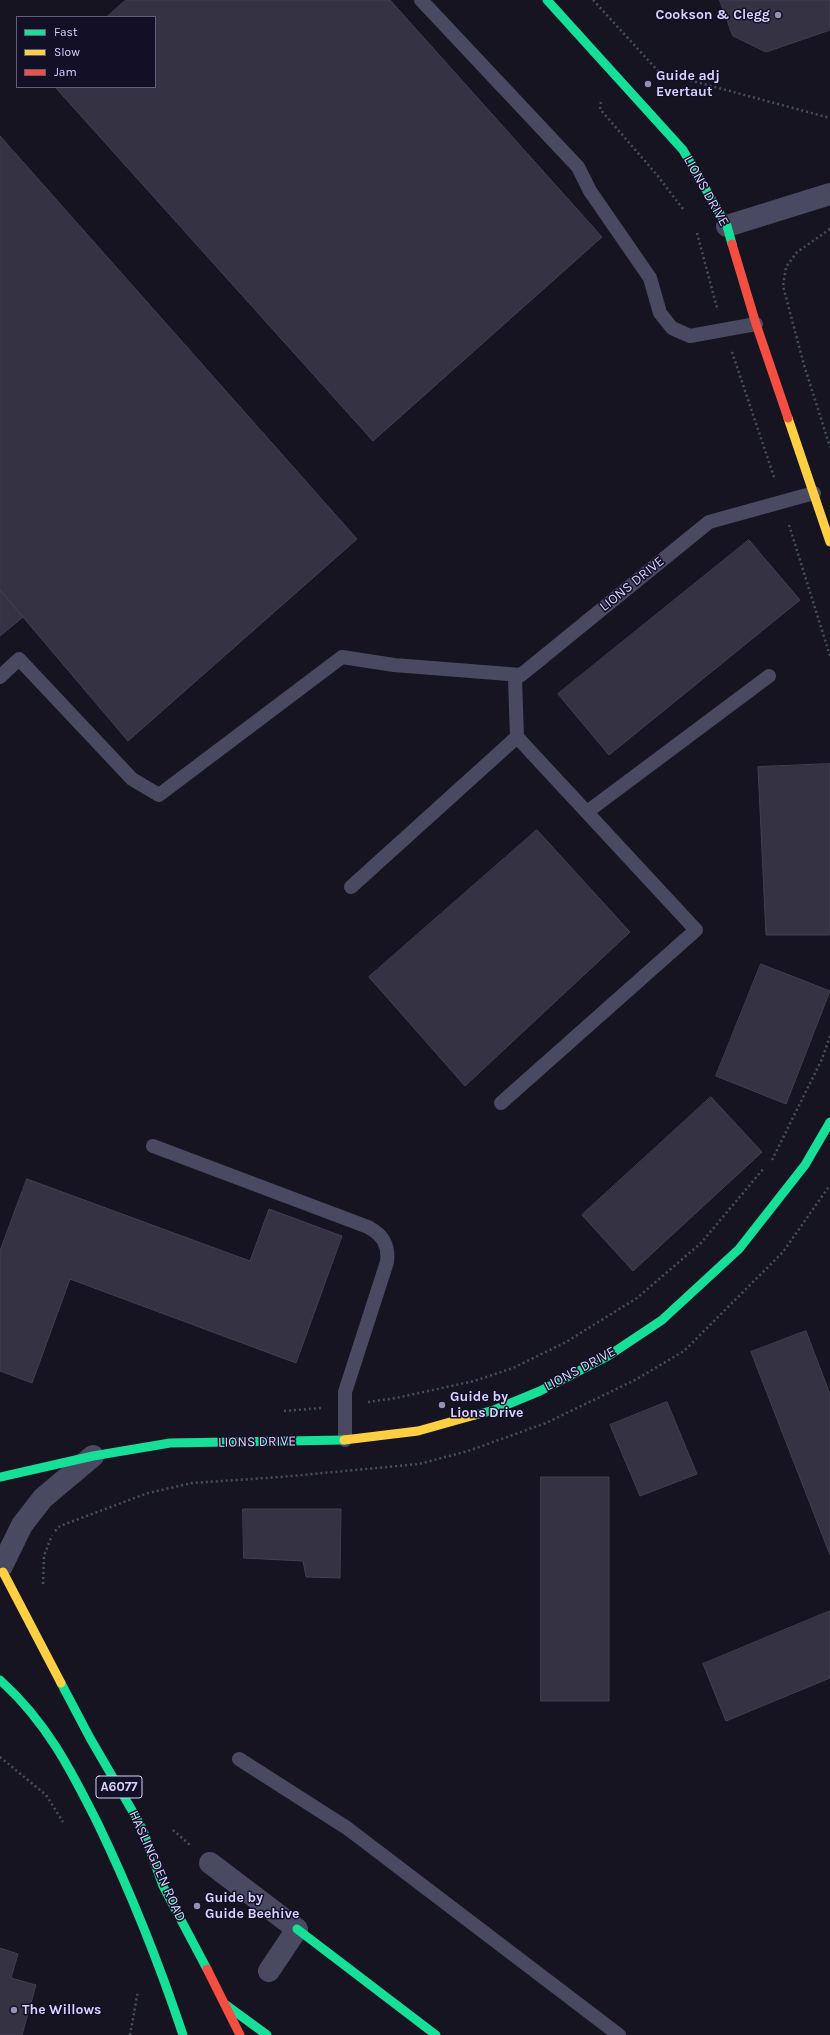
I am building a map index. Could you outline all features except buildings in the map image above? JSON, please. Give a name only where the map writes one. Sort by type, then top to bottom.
[{"type":"main road","name":"LIONS DRIVE","points":[[556,3],[683,150],[727,226],[756,324],[830,542]]},
{"type":"main road","name":"LIONS DRIVE","points":[[0,1476],[93,1456],[170,1444],[345,1440],[418,1431],[494,1410],[540,1391],[608,1356],[662,1320],[739,1249],[805,1165],[830,1122]]},
{"type":"main road","points":[[2,1566],[3,1590]]},
{"type":"main road","name":"HASLINGDEN ROAD","points":[[2,1566],[90,1738],[137,1819],[163,1886],[226,2005],[240,2035]]},
{"type":"main road","name":"A6077","points":[[0,1680],[16,1693],[39,1720],[58,1748],[117,1862],[163,1975],[183,2035]]},
{"type":"main road","points":[[297,1929],[436,2035]]},
{"type":"main road","points":[[226,2005],[267,2035]]},
{"type":"street","points":[[727,226],[830,194]]},
{"type":"street","points":[[2,1566],[22,1526],[43,1498],[93,1456]]},
{"type":"street","points":[[210,1863],[297,1929],[269,1971]]},
{"type":"lane","points":[[421,0],[578,167],[590,191],[650,278],[660,313],[672,328],[690,336],[756,324]]},
{"type":"lane","name":"LIONS DRIVE","points":[[521,675],[709,522],[814,493]]},
{"type":"lane","points":[[0,677],[19,659],[132,779],[159,795],[342,657],[394,665],[521,675]]},
{"type":"lane","points":[[500,1103],[696,930],[516,737],[515,679],[521,675]]},
{"type":"lane","points":[[586,812],[769,676]]},
{"type":"lane","points":[[351,887],[516,737]]},
{"type":"lane","points":[[153,1146],[368,1226],[378,1232],[385,1242],[388,1253],[387,1262],[345,1392],[345,1440]]},
{"type":"lane","points":[[239,1759],[347,1828],[619,2035]]},
{"type":"path","points":[[593,0],[659,72],[830,118]]},
{"type":"path","points":[[600,109],[657,175],[686,213]]},
{"type":"path","points":[[695,226],[724,331],[782,502],[830,656]]},
{"type":"path","points":[[830,229],[797,252],[786,267],[783,286],[804,365],[830,447]]},
{"type":"path","points":[[282,1411],[396,1398],[474,1381],[513,1368],[566,1342],[637,1298],[701,1243],[772,1159],[822,1059],[830,1036]]},
{"type":"path","points":[[0,1757],[46,1795],[66,1826]]},
{"type":"traffic: fast","points":[[547,0],[683,150],[727,226],[732,244]]},
{"type":"traffic: fast","points":[[475,1415],[494,1410],[540,1391],[608,1356],[662,1320],[739,1249],[805,1165],[830,1122]]},
{"type":"traffic: fast","points":[[0,1477],[93,1456],[170,1443],[344,1440]]},
{"type":"traffic: fast","points":[[0,1680],[31,1712],[44,1729],[56,1747],[88,1804],[133,1902],[164,1981],[183,2035]]},
{"type":"traffic: fast","points":[[61,1683],[90,1738],[137,1819],[144,1833],[163,1886],[207,1969]]},
{"type":"traffic: fast","points":[[297,1929],[436,2035]]},
{"type":"traffic: fast","points":[[226,2005],[267,2035]]},
{"type":"traffic: slow","points":[[788,418],[830,542]]},
{"type":"traffic: slow","points":[[344,1440],[418,1431],[475,1415]]},
{"type":"traffic: slow","points":[[3,1572],[61,1683]]},
{"type":"traffic: jam","points":[[732,244],[756,324],[788,418]]},
{"type":"traffic: jam","points":[[207,1969],[240,2035]]},
{"type":"place","name":"Cookson & Clegg","points":[[778,15]]},
{"type":"place","name":"Guide adj Evertaut","points":[[648,84]]},
{"type":"place","name":"Guide by Lions Drive","points":[[442,1405]]},
{"type":"place","name":"Guide by Guide Beehive","points":[[197,1906]]},
{"type":"place","name":"The Willows","points":[[14,2010]]}]
